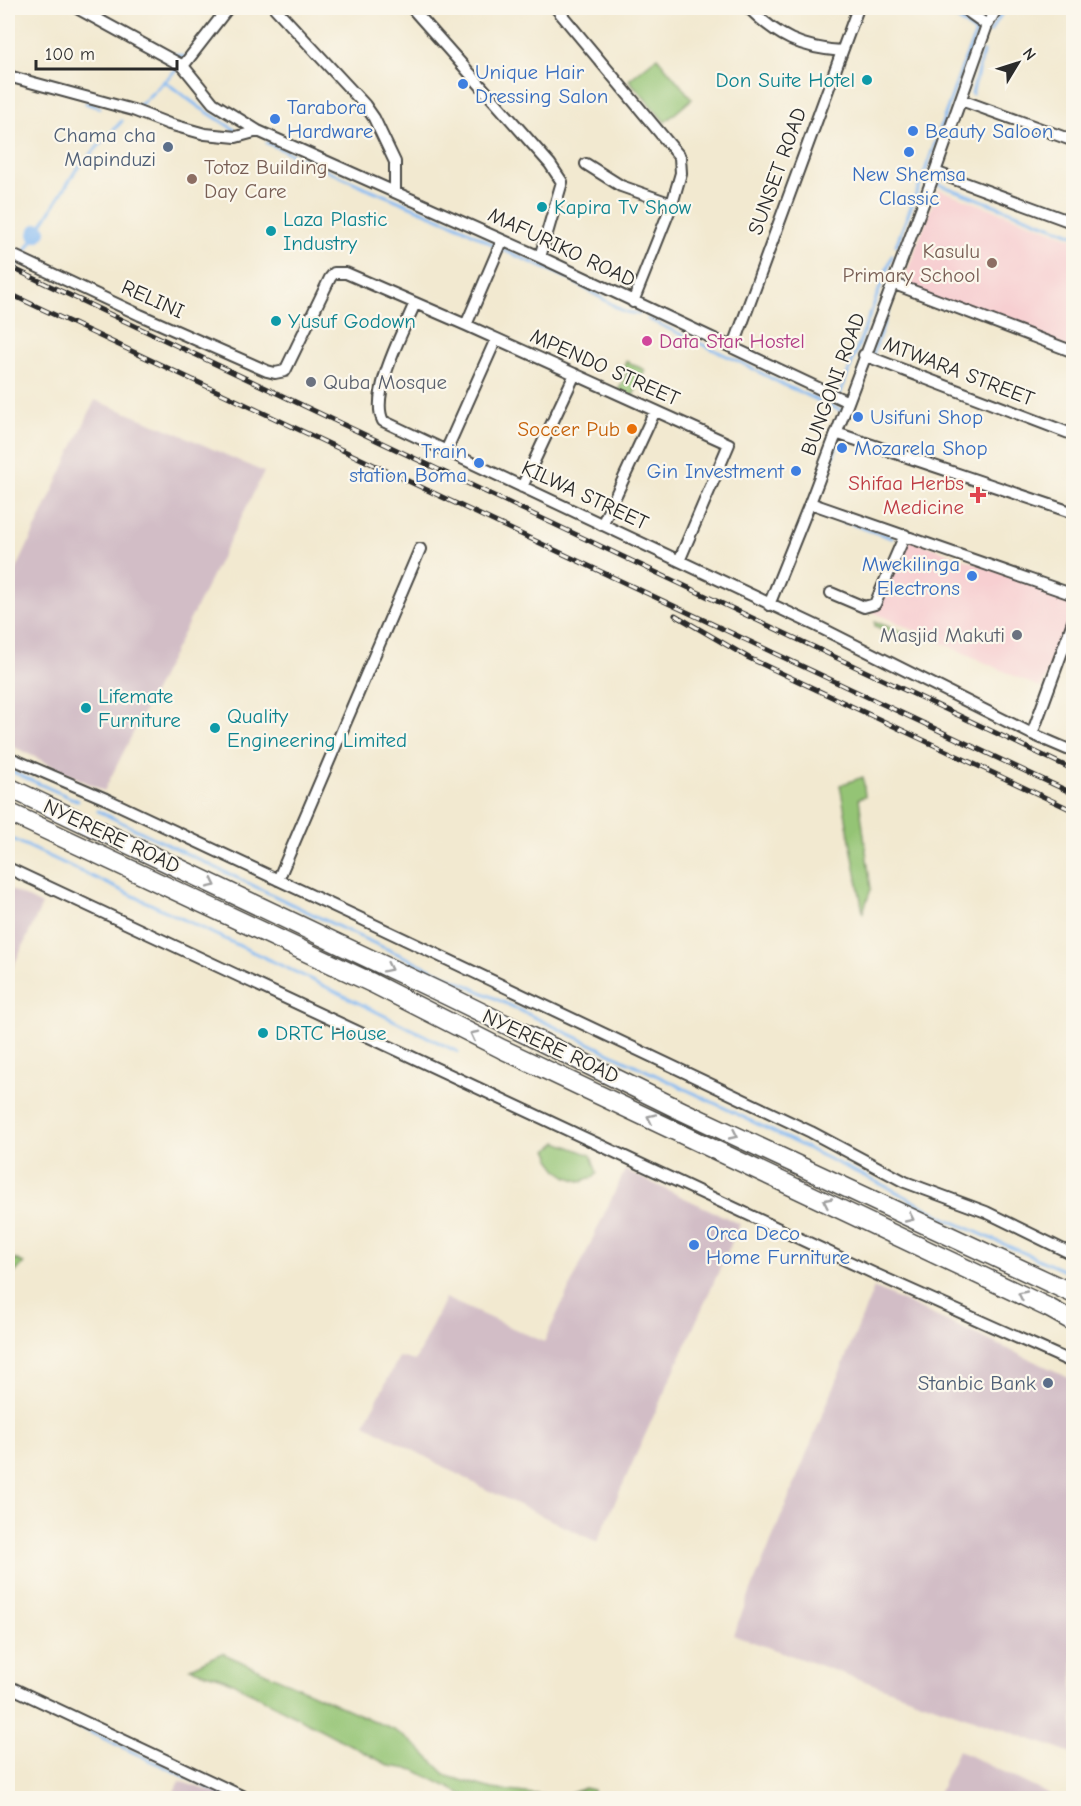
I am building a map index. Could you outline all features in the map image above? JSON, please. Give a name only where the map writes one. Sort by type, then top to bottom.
[{"type":"highway","name":"NYERERE ROAD","points":[[8,787],[446,995],[682,1111],[1074,1294]]},
{"type":"highway","name":"NYERERE ROAD","points":[[8,812],[372,983],[502,1049],[1049,1308],[1074,1322]]},
{"type":"street","points":[[77,8],[182,65],[228,8]]},
{"type":"street","points":[[275,8],[365,105],[374,118],[396,162],[395,191]]},
{"type":"street","points":[[412,8],[550,164],[562,182],[540,257]]},
{"type":"street","points":[[556,8],[680,158],[681,173],[672,204],[633,302]]},
{"type":"street","points":[[749,8],[773,30],[801,45],[842,51]]},
{"type":"street","name":"SUNSET ROAD","points":[[733,348],[858,8]]},
{"type":"street","points":[[963,8],[987,25]]},
{"type":"street","name":"BUNGONI ROAD","points":[[769,605],[935,172],[987,25],[997,8]]},
{"type":"street","name":"MAFURIKO ROAD","points":[[182,65],[213,103],[258,132],[540,257],[848,402]]},
{"type":"street","points":[[8,76],[133,110],[169,124],[205,134],[236,137],[258,132]]},
{"type":"street","points":[[961,100],[1074,141]]},
{"type":"street","points":[[586,164],[621,186],[672,204]]},
{"type":"street","points":[[935,172],[1074,223]]},
{"type":"street","points":[[466,325],[502,241]]},
{"type":"street","name":"RELINI","points":[[8,254],[267,371],[285,371]]},
{"type":"street","name":"MPENDO STREET","points":[[285,371],[334,273],[346,273],[729,444],[679,561]]},
{"type":"street","points":[[892,283],[1074,352]]},
{"type":"street","name":"KILWA STREET","points":[[416,303],[382,382],[380,415],[383,421],[817,626],[1032,734],[1074,752]]},
{"type":"street","points":[[446,451],[496,339]]},
{"type":"street","name":"MTWARA STREET","points":[[864,355],[1074,435]]},
{"type":"street","points":[[522,487],[575,375]]},
{"type":"street","points":[[602,525],[655,411]]},
{"type":"street","points":[[836,433],[1074,513]]},
{"type":"street","points":[[810,503],[1074,595]]},
{"type":"street","points":[[831,593],[864,607],[875,604],[905,535]]},
{"type":"street","points":[[278,880],[420,549]]},
{"type":"street","points":[[1032,734],[1074,619]]},
{"type":"street","points":[[8,758],[106,799],[278,880],[811,1132],[905,1182],[986,1212],[1074,1255]]},
{"type":"street","points":[[8,868],[852,1263],[1074,1363]]},
{"type":"street","points":[[8,1686],[246,1798]]},
{"type":"shaded area","name":"Kasulu Primary School","points":[[938,189],[1073,239],[1073,349],[901,288]]},
{"type":"shaded area","points":[[95,400],[264,472],[104,791],[8,744],[8,588]]},
{"type":"shaded area","points":[[909,539],[1073,599],[1073,616],[1041,688],[871,611]]},
{"type":"shaded area","points":[[8,888],[42,905],[8,978]]},
{"type":"shaded area","points":[[625,1170],[740,1224],[597,1542],[483,1488],[365,1424],[399,1357],[415,1361],[445,1298],[544,1342]]},
{"type":"shaded area","points":[[874,1288],[1073,1379],[1073,1754],[733,1635]]},
{"type":"shaded area","points":[[958,1750],[1056,1798],[936,1798]]},
{"type":"shaded area","points":[[179,1781],[232,1798],[171,1798]]},
{"type":"green space","points":[[657,57],[692,99],[665,122],[629,80]]},
{"type":"green space","points":[[626,361],[645,370],[631,400],[617,393],[628,371],[623,368]]},
{"type":"green space","points":[[875,622],[903,632],[901,636],[894,635],[875,626]]},
{"type":"green space","points":[[863,777],[865,796],[859,798],[871,889],[863,912],[840,785]]},
{"type":"green space","points":[[557,1142],[591,1155],[597,1173],[594,1177],[582,1182],[559,1171],[550,1159],[551,1155],[548,1150]]},
{"type":"green space","points":[[8,1256],[24,1263],[8,1280]]},
{"type":"green space","points":[[222,1653],[396,1731],[418,1747],[447,1776],[492,1789],[550,1796],[565,1796],[584,1788],[593,1790],[593,1798],[469,1798],[415,1770],[390,1766],[225,1679],[190,1668]]},
{"type":"waterway","points":[[88,8],[103,14],[110,21]]},
{"type":"waterway","points":[[896,245],[976,33],[943,8]]},
{"type":"waterway","points":[[974,10],[981,13],[983,8]]},
{"type":"waterway","points":[[990,32],[1005,8]]},
{"type":"waterway","points":[[972,94],[983,52]]},
{"type":"waterway","points":[[171,54],[185,57]]},
{"type":"waterway","points":[[136,109],[178,68]]},
{"type":"waterway","points":[[164,81],[235,130]]},
{"type":"waterway","points":[[86,103],[100,108]]},
{"type":"waterway","points":[[38,231],[76,170],[122,121]]},
{"type":"waterway","points":[[267,143],[461,227],[499,248],[568,278],[623,311]]},
{"type":"waterway","points":[[938,184],[1074,235]]},
{"type":"waterway","points":[[22,257],[36,234]]},
{"type":"waterway","points":[[840,394],[892,256]]},
{"type":"waterway","points":[[9,279],[18,262]]},
{"type":"waterway","points":[[873,354],[889,308]]},
{"type":"waterway","points":[[626,312],[639,314]]},
{"type":"waterway","points":[[648,319],[842,411]]},
{"type":"waterway","points":[[827,472],[840,439]]},
{"type":"waterway","points":[[826,514],[847,523]]},
{"type":"waterway","points":[[852,524],[892,538]]},
{"type":"waterway","points":[[8,770],[78,801]]},
{"type":"waterway","points":[[98,811],[706,1099],[893,1190],[947,1219],[1074,1275]]},
{"type":"waterway","points":[[8,837],[306,977],[458,1052]]},
{"type":"waterway","points":[[8,1694],[232,1798]]},
{"type":"railway","points":[[8,266],[1074,770]]},
{"type":"railway","points":[[8,293],[1074,794]]},
{"type":"railway","points":[[675,615],[749,658],[1074,811]]},
{"type":"place","name":"Don Suite Hotel","points":[[867,80]]},
{"type":"place","name":"Unique Hair Dressing Salon","points":[[463,84]]},
{"type":"place","name":"Tarabora Hardware","points":[[275,119]]},
{"type":"place","name":"Beauty Saloon","points":[[913,131]]},
{"type":"place","name":"Chama cha Mapinduzi","points":[[168,147]]},
{"type":"place","name":"New Shemsa Classic","points":[[909,152]]},
{"type":"place","name":"Totoz Building Day Care","points":[[192,179]]},
{"type":"place","name":"Kapira Tv Show","points":[[542,207]]},
{"type":"place","name":"Laza Plastic Industry","points":[[271,231]]},
{"type":"place","name":"Kasulu Primary School","points":[[992,263]]},
{"type":"place","name":"Yusuf Godown","points":[[276,321]]},
{"type":"place","name":"Data Star Hostel","points":[[647,341]]},
{"type":"place","name":"Quba Mosque","points":[[311,382]]},
{"type":"place","name":"Usifuni Shop","points":[[858,417]]},
{"type":"place","name":"Soccer Pub","points":[[632,429]]},
{"type":"place","name":"Mozarela Shop","points":[[842,448]]},
{"type":"place","name":"Train station Boma","points":[[479,463]]},
{"type":"place","name":"Gin Investment","points":[[796,471]]},
{"type":"place","name":"Shifaa Herbs Medicine","points":[[978,495]]},
{"type":"place","name":"Mwekilinga Electrons","points":[[972,576]]},
{"type":"place","name":"Masjid Makuti","points":[[1017,635]]},
{"type":"place","name":"Lifemate Furniture","points":[[86,708]]},
{"type":"place","name":"Quality Engineering Limited","points":[[215,728]]},
{"type":"place","name":"DRTC House","points":[[263,1033]]},
{"type":"place","name":"Orca Deco Home Furniture","points":[[694,1245]]},
{"type":"place","name":"Stanbic Bank","points":[[1048,1383]]}]
